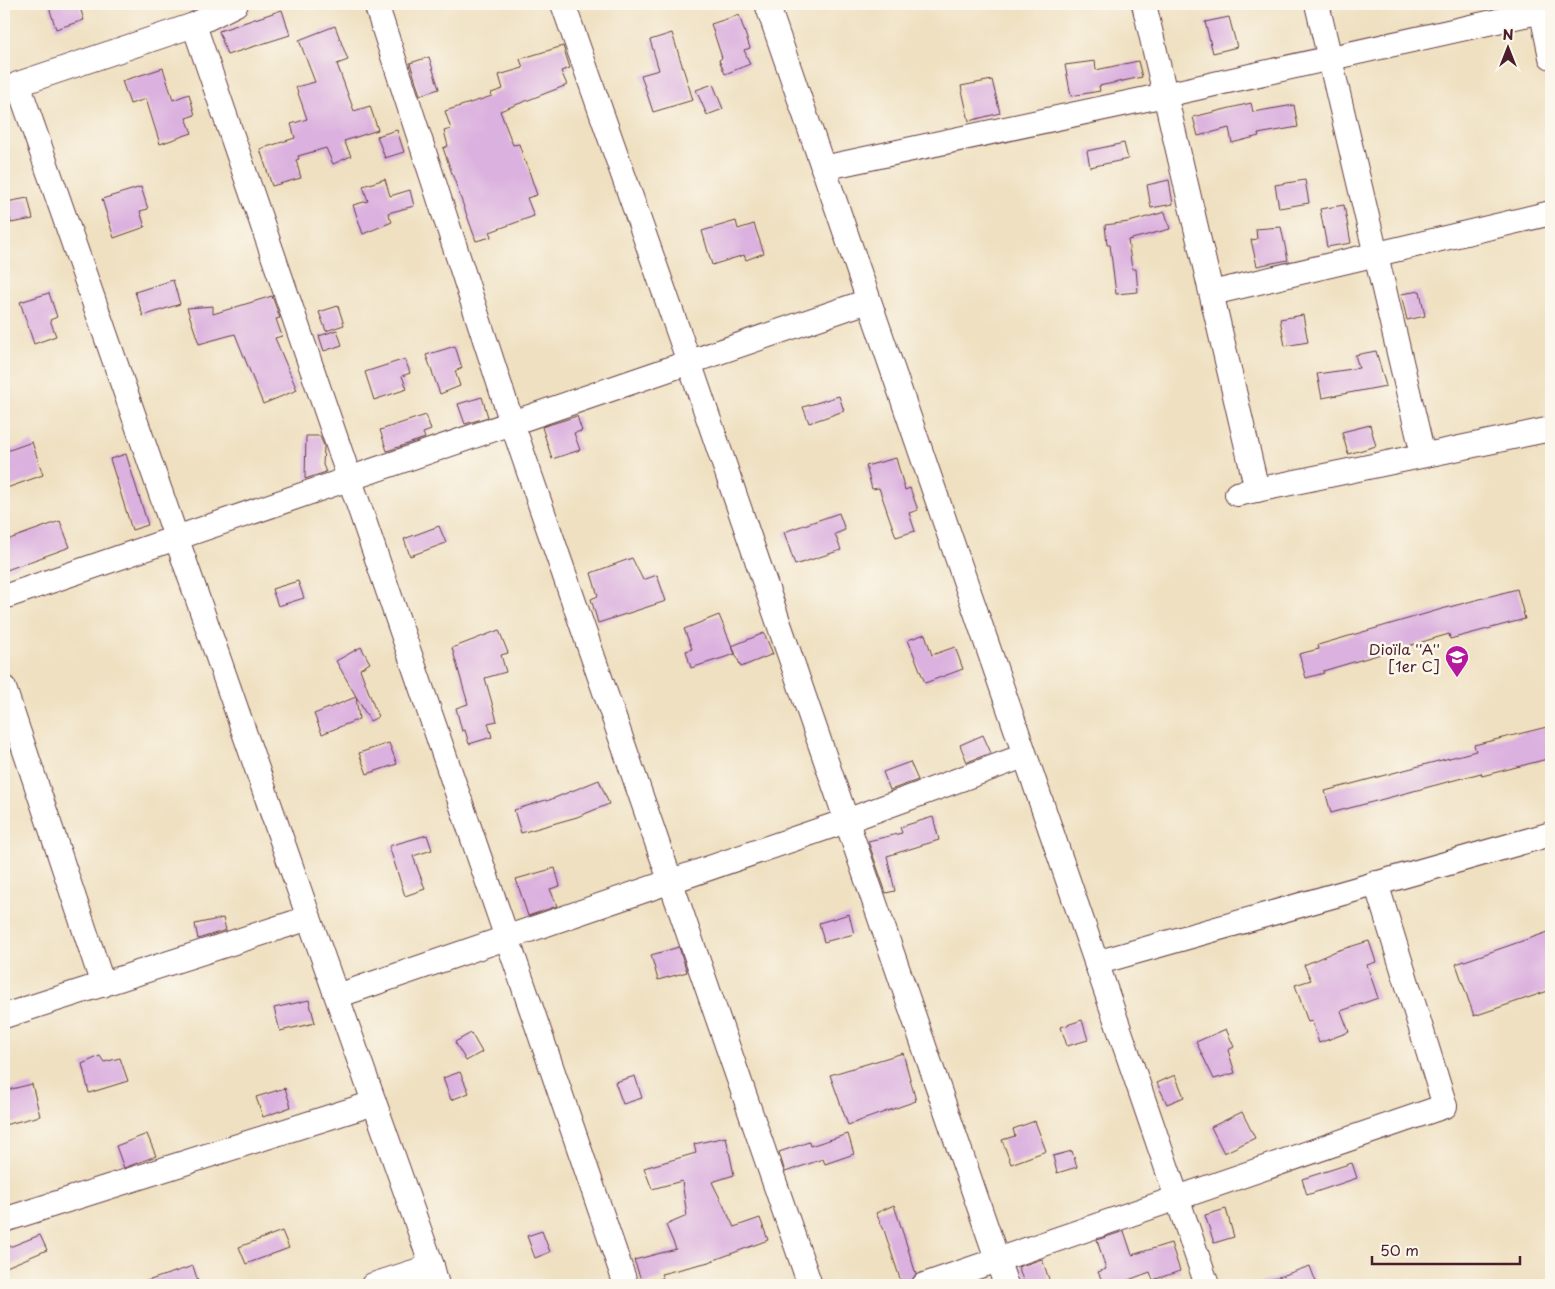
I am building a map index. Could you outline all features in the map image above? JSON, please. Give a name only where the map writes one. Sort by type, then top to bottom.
[{"type":"street","points":[[236,4],[194,25],[9,82],[177,538],[434,1276],[373,1285]]},
{"type":"street","points":[[376,4],[512,423],[810,1285]]},
{"type":"street","points":[[563,4],[689,362],[1006,1285]]},
{"type":"street","points":[[767,4],[1207,1285]]},
{"type":"street","points":[[1144,4],[1212,293],[1247,492],[1551,428]]},
{"type":"street","points":[[1317,4],[1423,455]]},
{"type":"street","points":[[823,168],[1165,95],[1544,8],[1551,57]]},
{"type":"street","points":[[194,25],[626,1285]]},
{"type":"street","points":[[1212,293],[1551,213]]},
{"type":"street","points":[[4,598],[868,301]]},
{"type":"street","points":[[4,688],[103,984]]},
{"type":"street","points":[[337,996],[846,821],[1024,756]]},
{"type":"street","points":[[1096,963],[1551,834]]},
{"type":"street","points":[[924,1285],[1445,1106],[1376,883]]},
{"type":"street","points":[[4,1016],[309,918]]},
{"type":"street","points":[[4,1220],[374,1102]]},
{"type":"building","points":[[48,4],[79,4],[84,20],[56,29]]},
{"type":"building","points":[[282,10],[290,35],[227,55],[219,31]]},
{"type":"building","points":[[739,15],[750,48],[744,50],[750,64],[725,74],[719,60],[722,58],[711,24]]},
{"type":"building","points":[[1229,17],[1237,47],[1213,53],[1205,22]]},
{"type":"building","points":[[335,26],[348,60],[337,64],[354,111],[370,106],[378,130],[344,141],[351,156],[333,164],[326,148],[298,156],[299,159],[296,160],[301,178],[272,186],[260,149],[295,138],[291,124],[307,119],[296,87],[315,82],[299,40]]},
{"type":"building","points":[[672,33],[693,100],[653,112],[641,75],[659,70],[650,40]]},
{"type":"building","points":[[563,46],[570,68],[561,71],[567,85],[500,111],[513,145],[519,144],[537,195],[527,198],[534,216],[490,232],[491,237],[476,241],[443,148],[448,146],[444,131],[451,129],[445,111],[492,96],[491,93],[503,89],[499,75],[523,68],[520,59]]},
{"type":"building","points":[[429,57],[439,89],[420,95],[410,63]]},
{"type":"building","points":[[1095,61],[1096,70],[1138,61],[1142,77],[1099,86],[1100,91],[1071,96],[1065,65]]},
{"type":"building","points":[[163,68],[173,100],[189,94],[195,115],[186,118],[192,133],[160,144],[146,99],[130,104],[122,81]]},
{"type":"building","points":[[992,80],[1000,113],[969,121],[961,86]]},
{"type":"building","points":[[713,84],[723,109],[707,115],[696,90]]},
{"type":"building","points":[[1251,103],[1253,112],[1294,105],[1298,127],[1258,134],[1259,136],[1232,143],[1229,128],[1198,136],[1193,117]]},
{"type":"building","points":[[397,130],[404,152],[385,158],[377,136]]},
{"type":"building","points":[[1124,143],[1128,159],[1090,167],[1087,151]]},
{"type":"building","points":[[385,179],[390,196],[410,190],[414,206],[388,213],[392,222],[363,234],[353,205],[368,201],[363,186]]},
{"type":"building","points":[[1169,180],[1173,204],[1151,208],[1147,185]]},
{"type":"building","points":[[1305,180],[1309,203],[1279,208],[1275,185]]},
{"type":"building","points":[[141,187],[148,209],[140,211],[145,227],[114,238],[102,199]]},
{"type":"building","points":[[28,198],[33,219],[11,223],[6,202]]},
{"type":"building","points":[[1344,205],[1351,243],[1327,247],[1320,209]]},
{"type":"building","points":[[1165,212],[1170,229],[1128,240],[1132,269],[1136,269],[1138,292],[1116,294],[1110,245],[1107,245],[1105,225],[1129,222]]},
{"type":"building","points":[[736,221],[738,229],[754,224],[764,253],[746,260],[744,255],[712,265],[702,231]]},
{"type":"building","points":[[1281,227],[1288,260],[1257,266],[1251,240],[1257,239],[1256,229]]},
{"type":"building","points":[[173,280],[180,304],[143,316],[135,292]]},
{"type":"building","points":[[1420,291],[1425,316],[1407,320],[1401,294]]},
{"type":"building","points":[[49,293],[57,317],[50,320],[56,336],[34,344],[20,302]]},
{"type":"building","points":[[272,296],[280,318],[276,319],[282,336],[275,338],[297,390],[263,404],[235,334],[199,344],[187,308],[213,306],[213,314]]},
{"type":"building","points":[[338,306],[344,325],[326,331],[319,312]]},
{"type":"building","points":[[1303,315],[1308,342],[1285,346],[1280,319]]},
{"type":"building","points":[[337,330],[342,345],[324,351],[319,336]]},
{"type":"building","points":[[455,346],[462,368],[455,371],[460,386],[440,394],[426,355]]},
{"type":"building","points":[[1376,351],[1386,386],[1322,398],[1317,374],[1359,368],[1355,355]]},
{"type":"building","points":[[405,359],[410,373],[402,376],[407,389],[374,400],[365,372]]},
{"type":"building","points":[[839,396],[844,411],[809,423],[803,407]]},
{"type":"building","points":[[482,397],[488,417],[465,424],[458,404]]},
{"type":"building","points":[[426,415],[431,430],[423,433],[425,438],[387,451],[380,430]]},
{"type":"building","points":[[577,416],[582,431],[574,433],[580,450],[552,459],[542,427]]},
{"type":"building","points":[[1370,425],[1376,446],[1348,454],[1342,432]]},
{"type":"building","points":[[306,436],[320,436],[324,446],[323,465],[326,472],[305,479]]},
{"type":"building","points":[[32,442],[43,475],[4,489],[4,452]]},
{"type":"building","points":[[126,454],[148,525],[132,530],[110,459]]},
{"type":"building","points":[[896,458],[905,490],[910,488],[918,510],[909,513],[915,531],[896,537],[879,488],[872,489],[866,466]]},
{"type":"building","points":[[839,513],[845,530],[835,534],[841,550],[795,565],[784,532]]},
{"type":"building","points":[[60,521],[70,547],[4,571],[4,541]]},
{"type":"building","points":[[439,526],[446,543],[410,556],[404,539]]},
{"type":"building","points":[[632,558],[643,580],[657,575],[666,601],[598,623],[591,599],[598,596],[591,573]]},
{"type":"building","points":[[298,581],[304,598],[278,606],[272,589]]},
{"type":"building","points":[[1517,589],[1525,619],[1450,639],[1449,634],[1323,671],[1324,673],[1306,678],[1299,654],[1319,649],[1318,645]]},
{"type":"building","points":[[719,615],[735,654],[691,668],[686,651],[692,649],[684,629]]},
{"type":"building","points":[[499,630],[508,653],[501,655],[506,672],[485,678],[497,721],[488,723],[492,737],[469,744],[465,730],[462,731],[456,708],[468,704],[452,648]]},
{"type":"building","points":[[764,633],[773,654],[741,667],[732,646]]},
{"type":"building","points":[[925,634],[932,655],[955,647],[963,669],[925,683],[908,640]]},
{"type":"building","points":[[361,647],[370,663],[360,669],[378,717],[370,721],[336,661]]},
{"type":"building","points":[[356,697],[359,719],[322,734],[314,714]]},
{"type":"building","points":[[1551,726],[1551,758],[1482,776],[1481,773],[1331,813],[1325,791],[1476,751],[1474,745]]},
{"type":"building","points":[[983,735],[991,753],[967,762],[960,745]]},
{"type":"building","points":[[389,743],[397,764],[367,774],[359,753]]},
{"type":"building","points":[[910,762],[918,780],[890,790],[883,772]]},
{"type":"building","points":[[599,780],[609,804],[577,817],[521,833],[514,810],[547,801]]},
{"type":"building","points":[[933,817],[939,840],[887,856],[895,891],[886,893],[868,841],[902,833],[900,827]]},
{"type":"building","points":[[427,835],[432,850],[413,856],[425,889],[405,896],[389,846]]},
{"type":"building","points":[[555,868],[560,886],[550,889],[557,906],[528,916],[516,879]]},
{"type":"building","points":[[849,914],[854,934],[824,942],[819,923]]},
{"type":"building","points":[[223,918],[226,930],[198,939],[195,924]]},
{"type":"building","points":[[1551,931],[1551,990],[1474,1016],[1456,964]]},
{"type":"building","points":[[1369,941],[1376,962],[1367,965],[1378,998],[1341,1011],[1349,1032],[1319,1043],[1312,1021],[1308,1022],[1295,985],[1311,980],[1304,965],[1336,951]]},
{"type":"building","points":[[679,947],[687,972],[658,980],[651,955]]},
{"type":"building","points":[[309,1000],[315,1023],[280,1031],[274,1008]]},
{"type":"building","points":[[1082,1020],[1088,1040],[1067,1046],[1061,1027]]},
{"type":"building","points":[[1226,1029],[1234,1047],[1228,1050],[1235,1073],[1214,1079],[1196,1042]]},
{"type":"building","points":[[471,1033],[482,1052],[466,1061],[455,1042]]},
{"type":"building","points":[[903,1053],[916,1101],[848,1125],[830,1075]]},
{"type":"building","points":[[100,1056],[104,1062],[120,1058],[128,1081],[89,1093],[82,1064]]},
{"type":"building","points":[[460,1072],[469,1093],[451,1100],[443,1078]]},
{"type":"building","points":[[1175,1075],[1184,1097],[1167,1104],[1157,1083]]},
{"type":"building","points":[[635,1076],[642,1098],[623,1104],[615,1082]]},
{"type":"building","points":[[32,1084],[40,1116],[4,1125],[4,1091]]},
{"type":"building","points":[[285,1088],[291,1107],[263,1117],[256,1097]]},
{"type":"building","points":[[1242,1112],[1255,1138],[1224,1153],[1211,1127]]},
{"type":"building","points":[[1035,1121],[1046,1151],[1011,1164],[1002,1140],[1015,1136],[1013,1129]]},
{"type":"building","points":[[147,1134],[156,1156],[124,1168],[116,1146]]},
{"type":"building","points":[[848,1134],[854,1154],[825,1164],[823,1159],[785,1172],[779,1152],[809,1142],[810,1146]]},
{"type":"building","points":[[726,1137],[734,1175],[712,1182],[734,1227],[760,1218],[768,1240],[709,1262],[661,1274],[663,1278],[643,1285],[634,1260],[676,1249],[666,1225],[687,1216],[682,1181],[652,1189],[644,1168],[696,1153],[694,1144]]},
{"type":"building","points":[[1072,1151],[1077,1167],[1057,1173],[1053,1156]]},
{"type":"building","points":[[1352,1163],[1357,1178],[1307,1195],[1302,1179]]},
{"type":"building","points":[[894,1205],[916,1274],[911,1285],[902,1285],[884,1230],[876,1213]]},
{"type":"building","points":[[1226,1209],[1234,1237],[1214,1243],[1205,1215]]},
{"type":"building","points":[[282,1231],[289,1248],[246,1264],[239,1247]]},
{"type":"building","points":[[542,1231],[550,1252],[535,1258],[527,1236]]},
{"type":"building","points":[[1124,1231],[1132,1255],[1171,1243],[1180,1271],[1153,1280],[1150,1272],[1115,1285],[1104,1285],[1098,1272],[1106,1269],[1097,1240]]},
{"type":"building","points":[[40,1235],[47,1250],[4,1268],[4,1246],[12,1246]]},
{"type":"building","points":[[1042,1259],[1051,1285],[1025,1285],[1018,1267]]},
{"type":"building","points":[[193,1266],[199,1285],[145,1285],[144,1282]]},
{"type":"building","points":[[1310,1266],[1317,1285],[1261,1285],[1261,1283]]},
{"type":"place","name":"Dioïla ''A'' [1er C]","points":[[1457,678]]}]
